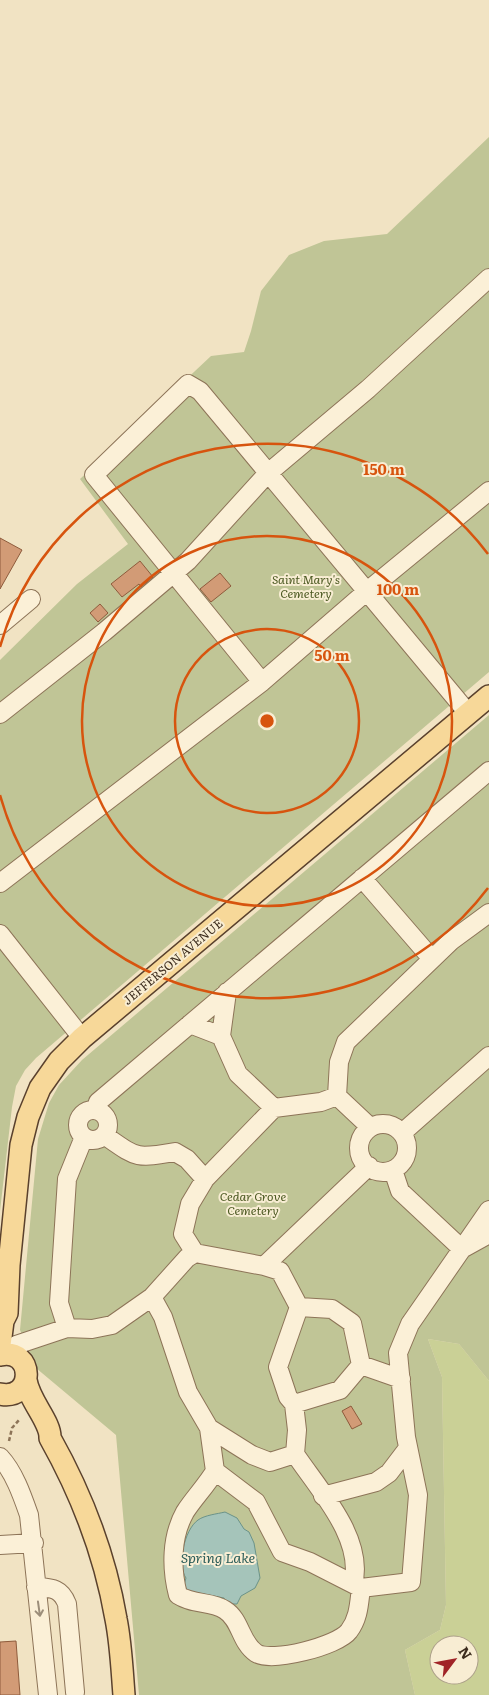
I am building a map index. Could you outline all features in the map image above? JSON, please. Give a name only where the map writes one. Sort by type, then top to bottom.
[{"type":"main road","name":"JEFFERSON AVENUE","points":[[124,1695],[117,1622],[100,1553],[82,1502],[50,1438],[49,1429],[30,1398],[13,1357],[3,1320],[7,1313],[9,1265],[21,1145],[28,1117],[40,1088],[59,1061],[82,1038],[489,696]]},
{"type":"main road","points":[[1,1394],[17,1392],[13,1357]]},
{"type":"main road","name":"JEFFERSON AVENUE","points":[[1,1394],[26,1413],[41,1433],[50,1438]]},
{"type":"lane","points":[[0,714],[188,561],[267,474],[368,389],[489,278]]},
{"type":"lane","points":[[262,682],[94,474],[188,384],[200,391],[267,474],[468,713]]},
{"type":"lane","points":[[0,883],[262,682],[366,592],[489,491]]},
{"type":"lane","points":[[0,625],[31,599]]},
{"type":"lane","points":[[96,1110],[98,1102],[489,771]]},
{"type":"lane","points":[[362,878],[432,959]]},
{"type":"lane","points":[[337,1096],[340,1062],[346,1042],[451,941],[489,913]]},
{"type":"lane","points":[[0,934],[82,1038]]},
{"type":"lane","points":[[227,992],[222,1036],[238,1074],[274,1108]]},
{"type":"lane","points":[[190,1024],[222,1036]]},
{"type":"lane","points":[[402,1133],[489,1056]]},
{"type":"lane","points":[[152,1297],[163,1317],[188,1392],[209,1428],[214,1471],[204,1489],[186,1510],[178,1526],[174,1540],[174,1580],[178,1595],[188,1602],[224,1609],[234,1618],[246,1643],[256,1653],[265,1656],[321,1648],[339,1640],[349,1632],[358,1615],[357,1570],[350,1536],[295,1454],[297,1430],[294,1404],[288,1397],[278,1367],[299,1307],[280,1271],[264,1266],[194,1253],[183,1234],[190,1204],[205,1179],[274,1108],[321,1102],[337,1096]]},
{"type":"lane","points":[[337,1096],[370,1128]]},
{"type":"lane","points":[[96,1110],[107,1120],[104,1135],[96,1140],[84,1137],[78,1128],[79,1118],[86,1111],[96,1110]]},
{"type":"lane","points":[[386,1124],[393,1126],[402,1133],[407,1144],[407,1152],[400,1166],[393,1170],[378,1171],[369,1166],[361,1156],[360,1140],[370,1128],[386,1124]]},
{"type":"lane","points":[[104,1135],[130,1153],[145,1158],[175,1152],[187,1159],[205,1179]]},
{"type":"lane","points":[[67,1328],[59,1303],[67,1179],[84,1137]]},
{"type":"lane","points":[[264,1266],[369,1166]]},
{"type":"lane","points":[[393,1170],[400,1191],[462,1250]]},
{"type":"lane","points":[[214,1471],[256,1502],[282,1552],[310,1562],[357,1586],[411,1582],[418,1495],[408,1448],[398,1353],[410,1324],[489,1210]]},
{"type":"lane","points":[[462,1250],[489,1234]]},
{"type":"lane","points":[[13,1357],[67,1328],[92,1329],[112,1326],[152,1297],[194,1253]]},
{"type":"lane","points":[[299,1307],[332,1309],[352,1322],[361,1364]]},
{"type":"lane","points":[[361,1364],[401,1379]]},
{"type":"lane","points":[[294,1404],[340,1390],[361,1364]]},
{"type":"lane","points":[[209,1428],[252,1455],[270,1462],[295,1454]]},
{"type":"lane","points":[[323,1496],[376,1482],[389,1473],[408,1448]]},
{"type":"lane","points":[[0,1456],[6,1463],[20,1491],[29,1515],[34,1543],[36,1587],[48,1695]]},
{"type":"lane","points":[[0,1545],[34,1543]]},
{"type":"lane","points":[[36,1587],[56,1588],[64,1595],[67,1604],[75,1692]]},
{"type":"path","points":[[9,1441],[12,1428],[19,1420]]},
{"type":"green space","name":"Saint Mary's Cemetery","points":[[489,137],[489,672],[36,1058],[25,1070],[16,1086],[12,1107],[0,1211],[0,660],[77,584],[128,544],[80,479],[211,356],[244,352],[261,291],[289,255],[324,241],[387,234]]},
{"type":"green space","name":"Cedar Grove Cemetery","points":[[489,715],[489,1381],[459,1344],[428,1339],[442,1377],[446,1605],[440,1630],[405,1650],[415,1695],[139,1695],[116,1435],[36,1368],[20,1330],[38,1139],[49,1103],[59,1085],[82,1060]]},
{"type":"green space","points":[[428,1339],[459,1344],[489,1381],[489,1695],[415,1695],[405,1650],[429,1636],[429,1685],[479,1685],[479,1635],[431,1635],[440,1630],[446,1605],[442,1377]]},
{"type":"water","name":"Spring Lake","points":[[225,1512],[237,1518],[244,1529],[249,1532],[254,1543],[260,1578],[255,1588],[241,1596],[237,1604],[228,1604],[224,1598],[188,1591],[184,1585],[186,1578],[183,1572],[182,1557],[189,1531],[201,1518]]},
{"type":"building","points":[[0,538],[22,550],[0,589]]},
{"type":"building","points":[[140,561],[153,577],[141,587],[139,584],[122,597],[111,584]]},
{"type":"building","points":[[220,573],[231,586],[211,602],[200,589]]},
{"type":"building","points":[[100,604],[108,613],[98,622],[90,613]]},
{"type":"building","points":[[351,1406],[362,1424],[352,1429],[342,1411]]},
{"type":"building","points":[[16,1641],[20,1695],[0,1695],[0,1642]]}]
